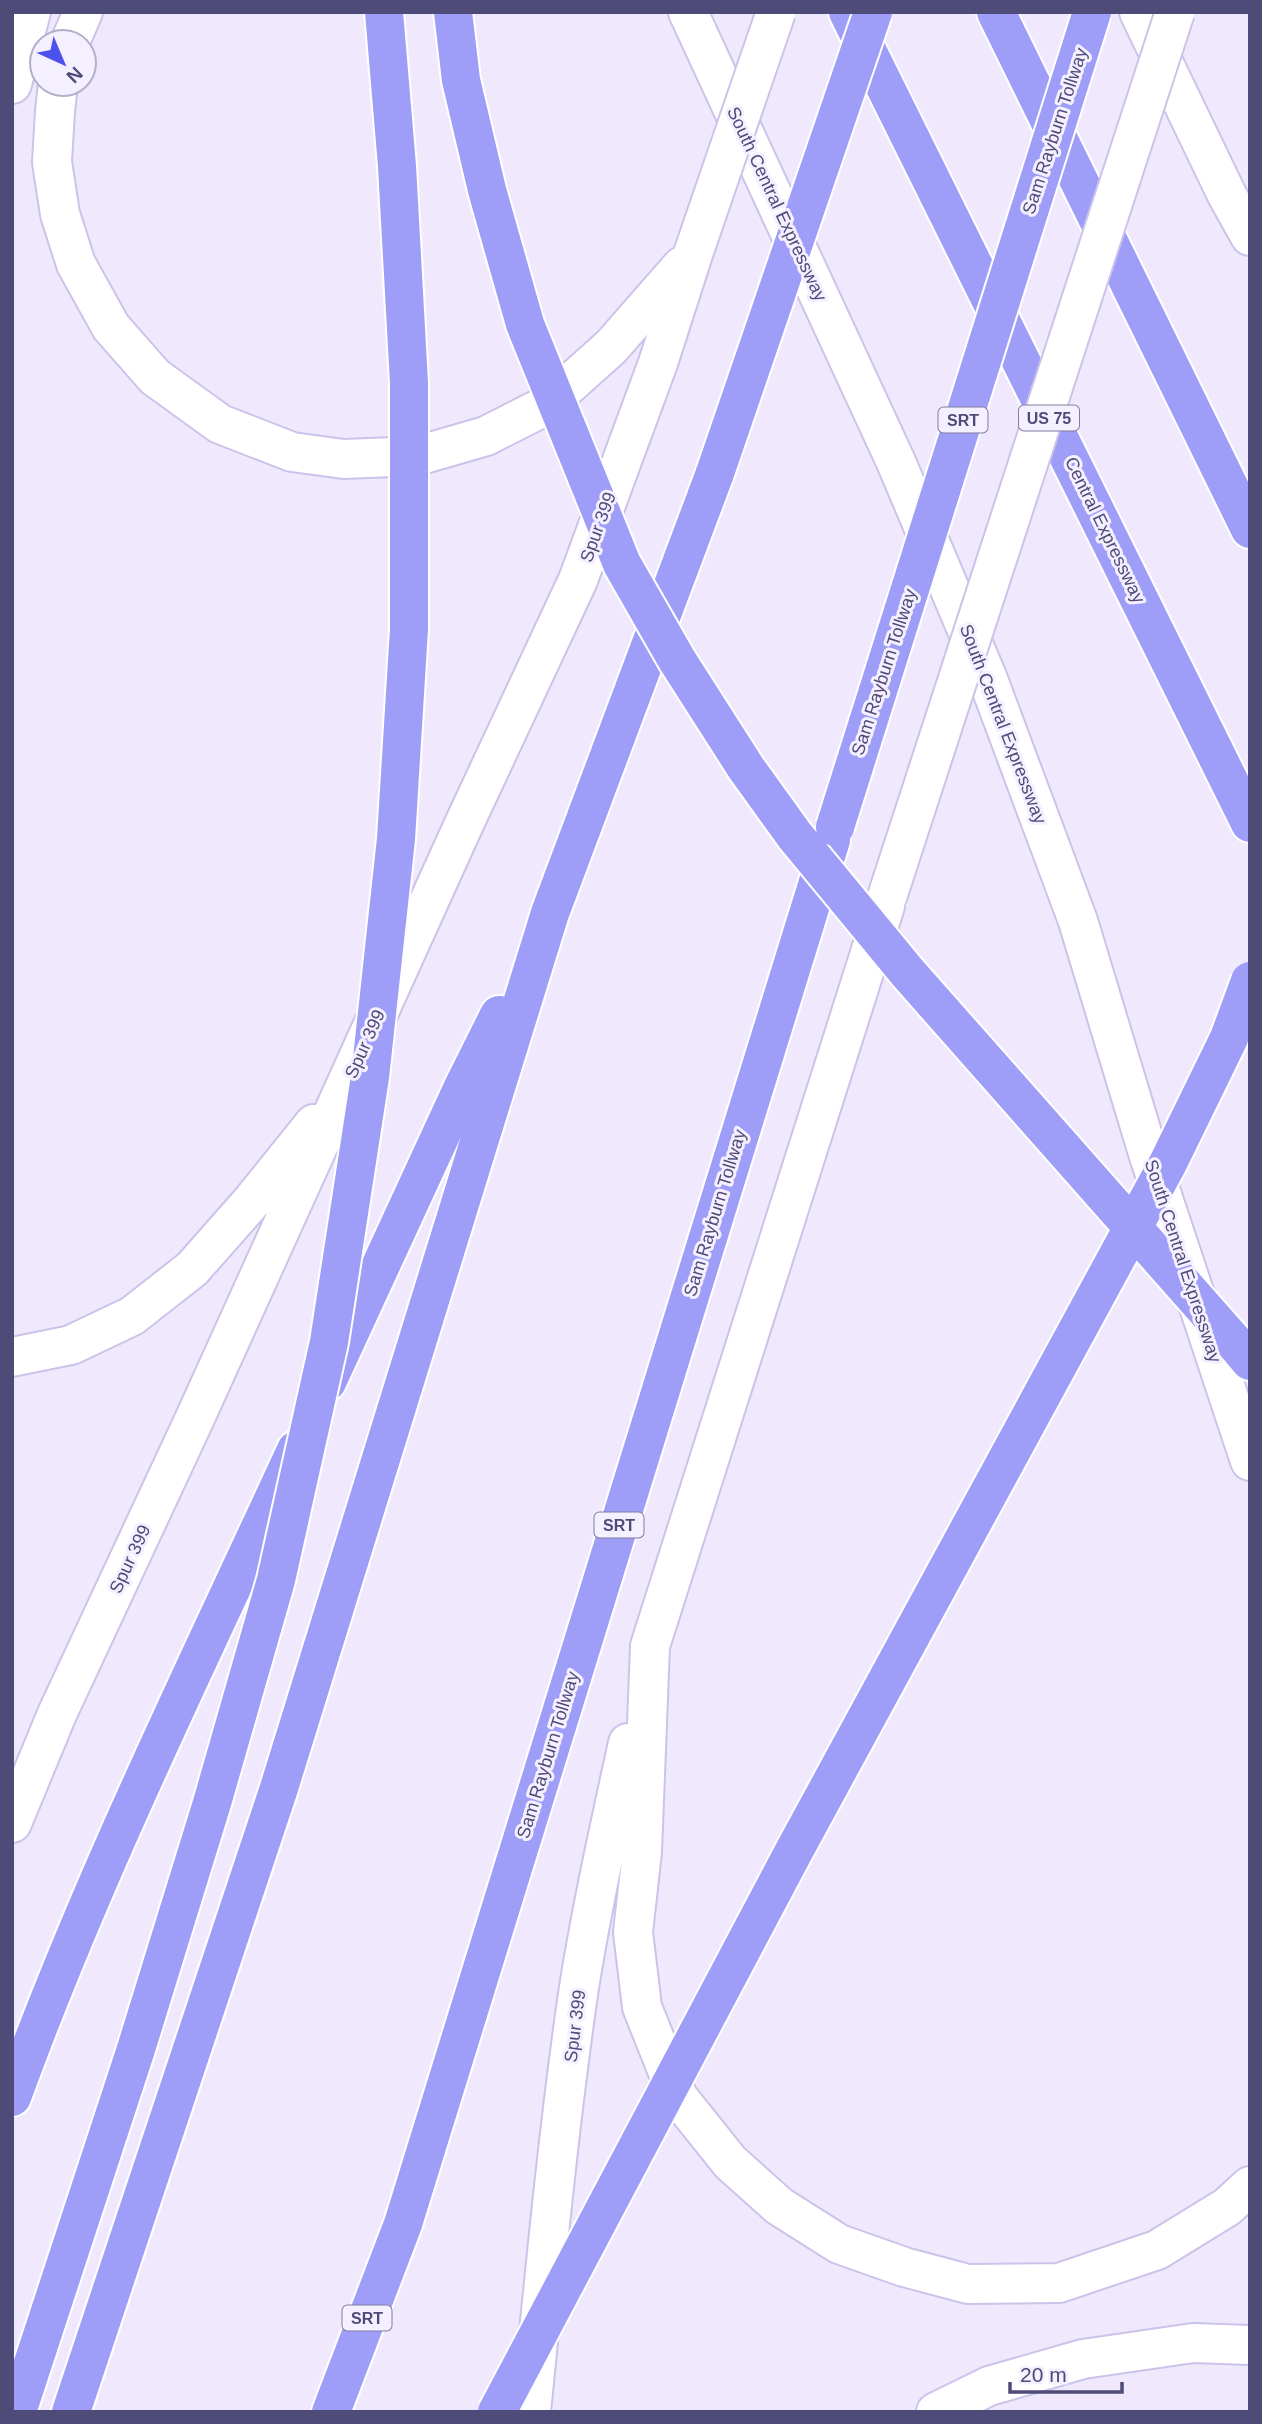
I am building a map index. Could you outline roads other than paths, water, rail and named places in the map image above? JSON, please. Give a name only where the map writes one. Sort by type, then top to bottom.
[{"type":"highway","points":[[17,2412],[136,2049],[212,1803],[276,1580],[329,1342],[370,1077],[396,839],[409,629],[409,383],[397,166],[384,12]]},
{"type":"highway","points":[[453,12],[464,92],[487,190],[525,324],[622,564],[677,660],[746,768],[795,836],[908,973],[1250,1361]]},
{"type":"highway","name":"Central Expressway","points":[[848,12],[1250,823]]},
{"type":"highway","points":[[71,2412],[279,1788],[550,913],[715,473],[873,12]]},
{"type":"highway","points":[[996,12],[1250,528]]},
{"type":"highway","name":"Sam Rayburn Tollway","points":[[331,2412],[403,2224],[835,827],[1092,12]]},
{"type":"highway","points":[[12,2096],[47,2002],[136,1797],[463,1087],[550,913]]},
{"type":"highway","points":[[497,2412],[794,1851],[1168,1163],[1228,1038],[1250,981]]},
{"type":"highway","points":[[358,2412],[403,2224]]},
{"type":"main road","points":[[12,84],[31,12]]},
{"type":"main road","points":[[76,28],[83,12]]},
{"type":"main road","name":"Spur 399","points":[[12,1824],[57,1714],[195,1418],[464,824],[579,580],[658,363],[692,254],[776,12]]},
{"type":"main road","points":[[1139,12],[1238,204],[1250,236]]},
{"type":"main road","points":[[1175,12],[887,897],[650,1646],[642,1852],[633,1932],[642,2007],[678,2097],[730,2162],[779,2206],[839,2244],[904,2267],[968,2284],[1059,2283],[1157,2250],[1227,2207],[1250,2186]]},
{"type":"main road","name":"South Central Expressway","points":[[688,17],[896,462],[987,677],[1078,921],[1148,1153],[1250,1461]]},
{"type":"main road","points":[[57,98],[52,162],[60,214],[76,264],[111,327],[155,377],[220,424],[292,452],[344,458],[418,456],[486,436],[545,406],[611,347],[692,254]]},
{"type":"main road","points":[[12,1357],[71,1345],[132,1316],[192,1269],[252,1201],[350,1078]]},
{"type":"main road","name":"Spur 399","points":[[531,2412],[554,2187],[579,1992],[601,1871],[650,1646]]},
{"type":"main road","points":[[936,2412],[989,2386],[1083,2359],[1193,2343],[1250,2345]]}]
